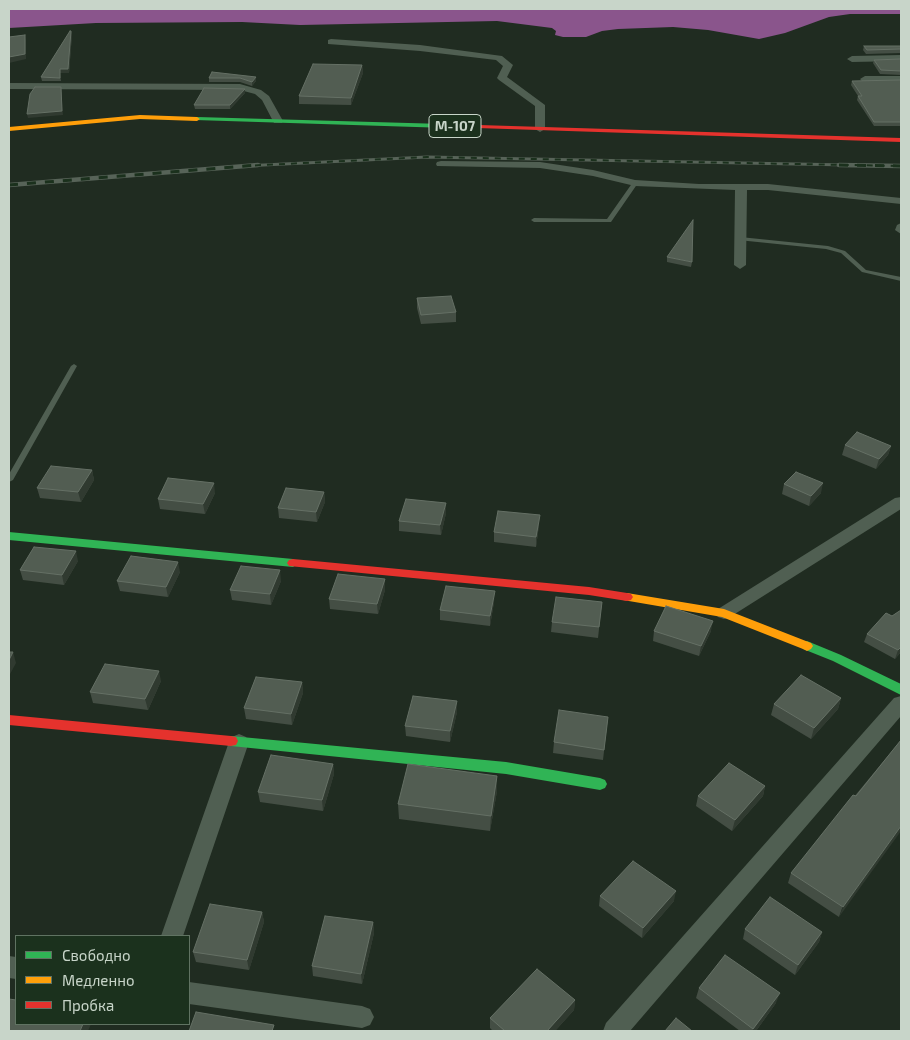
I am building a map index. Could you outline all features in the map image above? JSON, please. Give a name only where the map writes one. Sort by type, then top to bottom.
[{"type":"main road","name":"М-107","points":[[9,128],[140,117],[901,140]]},
{"type":"main road","points":[[9,536],[589,591],[724,613],[837,658],[901,690]]},
{"type":"main road","points":[[9,720],[506,768],[600,784]]},
{"type":"street","points":[[331,42],[420,48],[499,58],[508,65],[502,78],[540,105],[540,129]]},
{"type":"street","points":[[852,60],[901,58]]},
{"type":"street","points":[[865,79],[901,79]]},
{"type":"street","points":[[9,86],[240,87],[258,92],[266,98],[278,121]]},
{"type":"street","points":[[441,164],[540,165],[593,173],[635,183],[699,187],[768,187],[901,200]]},
{"type":"street","points":[[740,265],[741,187]]},
{"type":"street","points":[[724,613],[901,502]]},
{"type":"street","points":[[615,1031],[901,703]]},
{"type":"street","points":[[172,935],[239,742]]},
{"type":"street","points":[[190,993],[362,1017]]},
{"type":"lane","points":[[534,220],[609,221],[635,183]]},
{"type":"lane","points":[[740,239],[826,247],[843,252],[864,271],[901,279]]},
{"type":"lane","points":[[9,480],[74,366]]},
{"type":"shaded area","points":[[9,9],[901,9],[901,14],[850,14],[829,17],[785,33],[759,39],[708,30],[673,27],[618,29],[602,31],[586,37],[563,37],[555,35],[556,31],[552,28],[497,21],[300,25],[242,22],[96,23],[9,28]]},
{"type":"building","points":[[70,31],[68,69],[60,69],[60,78],[41,77]]},
{"type":"building","points":[[25,35],[25,54],[9,57],[9,37]]},
{"type":"building","points":[[864,46],[901,46],[901,49],[867,50]]},
{"type":"building","points":[[901,59],[901,71],[881,70],[874,60]]},
{"type":"building","points":[[313,64],[362,65],[351,98],[299,96]]},
{"type":"building","points":[[212,72],[256,77],[252,82],[240,78],[209,78]]},
{"type":"building","points":[[901,80],[901,122],[874,122],[858,96],[862,96],[852,81]]},
{"type":"building","points":[[35,87],[61,87],[62,111],[27,114],[30,94]]},
{"type":"building","points":[[204,88],[245,89],[230,105],[194,105]]},
{"type":"building","points":[[693,220],[692,262],[667,257]]},
{"type":"building","points":[[451,296],[456,312],[421,315],[417,298]]},
{"type":"building","points":[[857,432],[891,446],[879,459],[845,445]]},
{"type":"building","points":[[51,466],[92,470],[78,492],[37,488]]},
{"type":"building","points":[[796,472],[823,483],[811,496],[784,484]]},
{"type":"building","points":[[168,478],[214,483],[203,504],[158,499]]},
{"type":"building","points":[[286,488],[324,492],[316,512],[278,508]]},
{"type":"building","points":[[406,499],[446,503],[440,525],[399,521]]},
{"type":"building","points":[[498,511],[540,515],[536,537],[494,532]]},
{"type":"building","points":[[34,547],[76,551],[62,575],[20,570]]},
{"type":"building","points":[[131,556],[178,562],[166,587],[117,581]]},
{"type":"building","points":[[241,566],[280,570],[270,594],[230,590]]},
{"type":"building","points":[[338,574],[385,579],[377,604],[329,599]]},
{"type":"building","points":[[446,586],[495,591],[490,616],[440,610]]},
{"type":"building","points":[[556,597],[602,602],[599,627],[552,622]]},
{"type":"building","points":[[666,606],[713,621],[701,646],[654,631]]},
{"type":"building","points":[[901,610],[901,647],[898,650],[867,634],[886,613],[892,616]]},
{"type":"building","points":[[9,652],[13,652],[9,660]]},
{"type":"building","points":[[105,664],[159,671],[145,699],[90,692]]},
{"type":"building","points":[[801,675],[841,698],[814,728],[774,704]]},
{"type":"building","points":[[256,677],[302,682],[291,714],[244,708]]},
{"type":"building","points":[[413,696],[457,701],[450,731],[405,726]]},
{"type":"building","points":[[559,710],[608,717],[604,750],[554,742]]},
{"type":"building","points":[[901,740],[901,826],[843,907],[791,873],[853,795],[856,796]]},
{"type":"building","points":[[271,755],[333,764],[322,800],[258,792]]},
{"type":"building","points":[[729,763],[765,786],[735,820],[698,796]]},
{"type":"building","points":[[408,764],[497,776],[491,816],[398,804]]},
{"type":"building","points":[[633,861],[676,891],[643,928],[600,896]]},
{"type":"building","points":[[770,897],[822,932],[798,965],[745,929]]},
{"type":"building","points":[[210,904],[262,912],[247,960],[193,952]]},
{"type":"building","points":[[325,916],[373,922],[361,974],[312,966]]},
{"type":"building","points":[[725,955],[780,993],[753,1029],[699,988]]},
{"type":"building","points":[[537,969],[575,1000],[547,1031],[505,1031],[490,1018]]},
{"type":"building","points":[[9,999],[15,1000],[15,1025],[83,1025],[80,1031],[9,1031]]},
{"type":"building","points":[[196,1012],[274,1025],[272,1031],[189,1031]]},
{"type":"building","points":[[676,1018],[692,1031],[665,1031]]},
{"type":"railway","points":[[250,166],[427,157],[901,166],[839,165]]},
{"type":"railway","points":[[250,166],[258,165]]},
{"type":"railway","points":[[243,166],[250,166]]},
{"type":"railway","points":[[9,185],[250,166]]},
{"type":"traffic: fast","points":[[197,119],[479,127]]},
{"type":"traffic: fast","points":[[9,536],[293,563]]},
{"type":"traffic: fast","points":[[807,646],[837,658],[901,690]]},
{"type":"traffic: fast","points":[[231,741],[506,768],[600,784]]},
{"type":"traffic: slow","points":[[9,129],[140,117],[197,119]]},
{"type":"traffic: slow","points":[[627,597],[724,613],[807,646]]},
{"type":"traffic: jam","points":[[479,127],[901,140]]},
{"type":"traffic: jam","points":[[293,563],[589,591],[627,597]]},
{"type":"traffic: jam","points":[[9,720],[231,741]]}]
